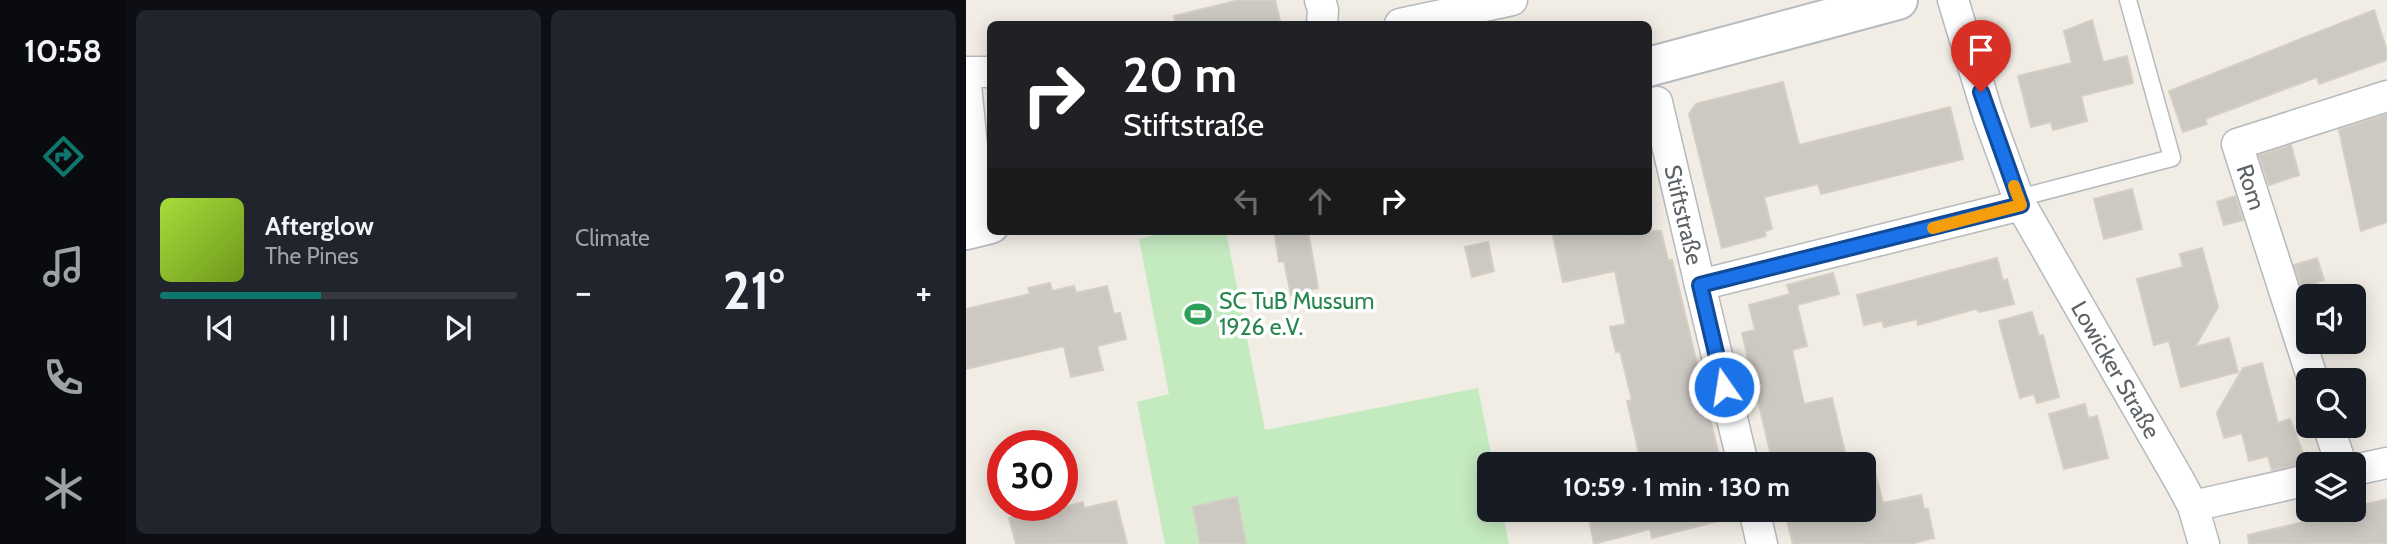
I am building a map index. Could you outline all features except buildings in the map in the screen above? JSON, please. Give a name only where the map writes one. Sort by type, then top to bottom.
[{"type":"main road","points":[[1653,85],[1898,0]]},
{"type":"street","points":[[1320,0],[1322,21]]},
{"type":"street","points":[[1414,21],[1512,0]]},
{"type":"street","name":"Lowicker Straße","points":[[1953,0],[2020,202],[2193,506],[2204,544]]},
{"type":"street","points":[[966,72],[987,72]]},
{"type":"street","points":[[966,85],[979,227]]},
{"type":"street","name":"Stiftstraße","points":[[1653,85],[1740,452]]},
{"type":"street","name":"Rom","points":[[2310,368],[2237,144],[2387,96]]},
{"type":"street","name":"Stiftstraße","points":[[1700,285],[2020,202]]},
{"type":"street","points":[[2366,467],[2387,463]]},
{"type":"street","points":[[2193,506],[2296,483]]},
{"type":"street","points":[[1757,522],[1762,544]]},
{"type":"lane","points":[[2020,202],[2172,158],[2128,0]]},
{"type":"green space","name":"SC TuB Mussum 1926 e.V.","points":[[1155,235],[1227,235],[1265,430],[1478,388],[1491,452],[1477,452],[1477,522],[1505,522],[1509,544],[1165,544],[1137,402],[1169,394],[1139,239]]},
{"type":"slow traffic","points":[[1933,228],[2021,205],[2014,186]]},
{"type":"place","name":"SC TuB Mussum 1926 e.V.","points":[[1198,314]]},
{"type":"route","points":[[1724,387],[1700,285],[2021,205],[1981,92]]}]
